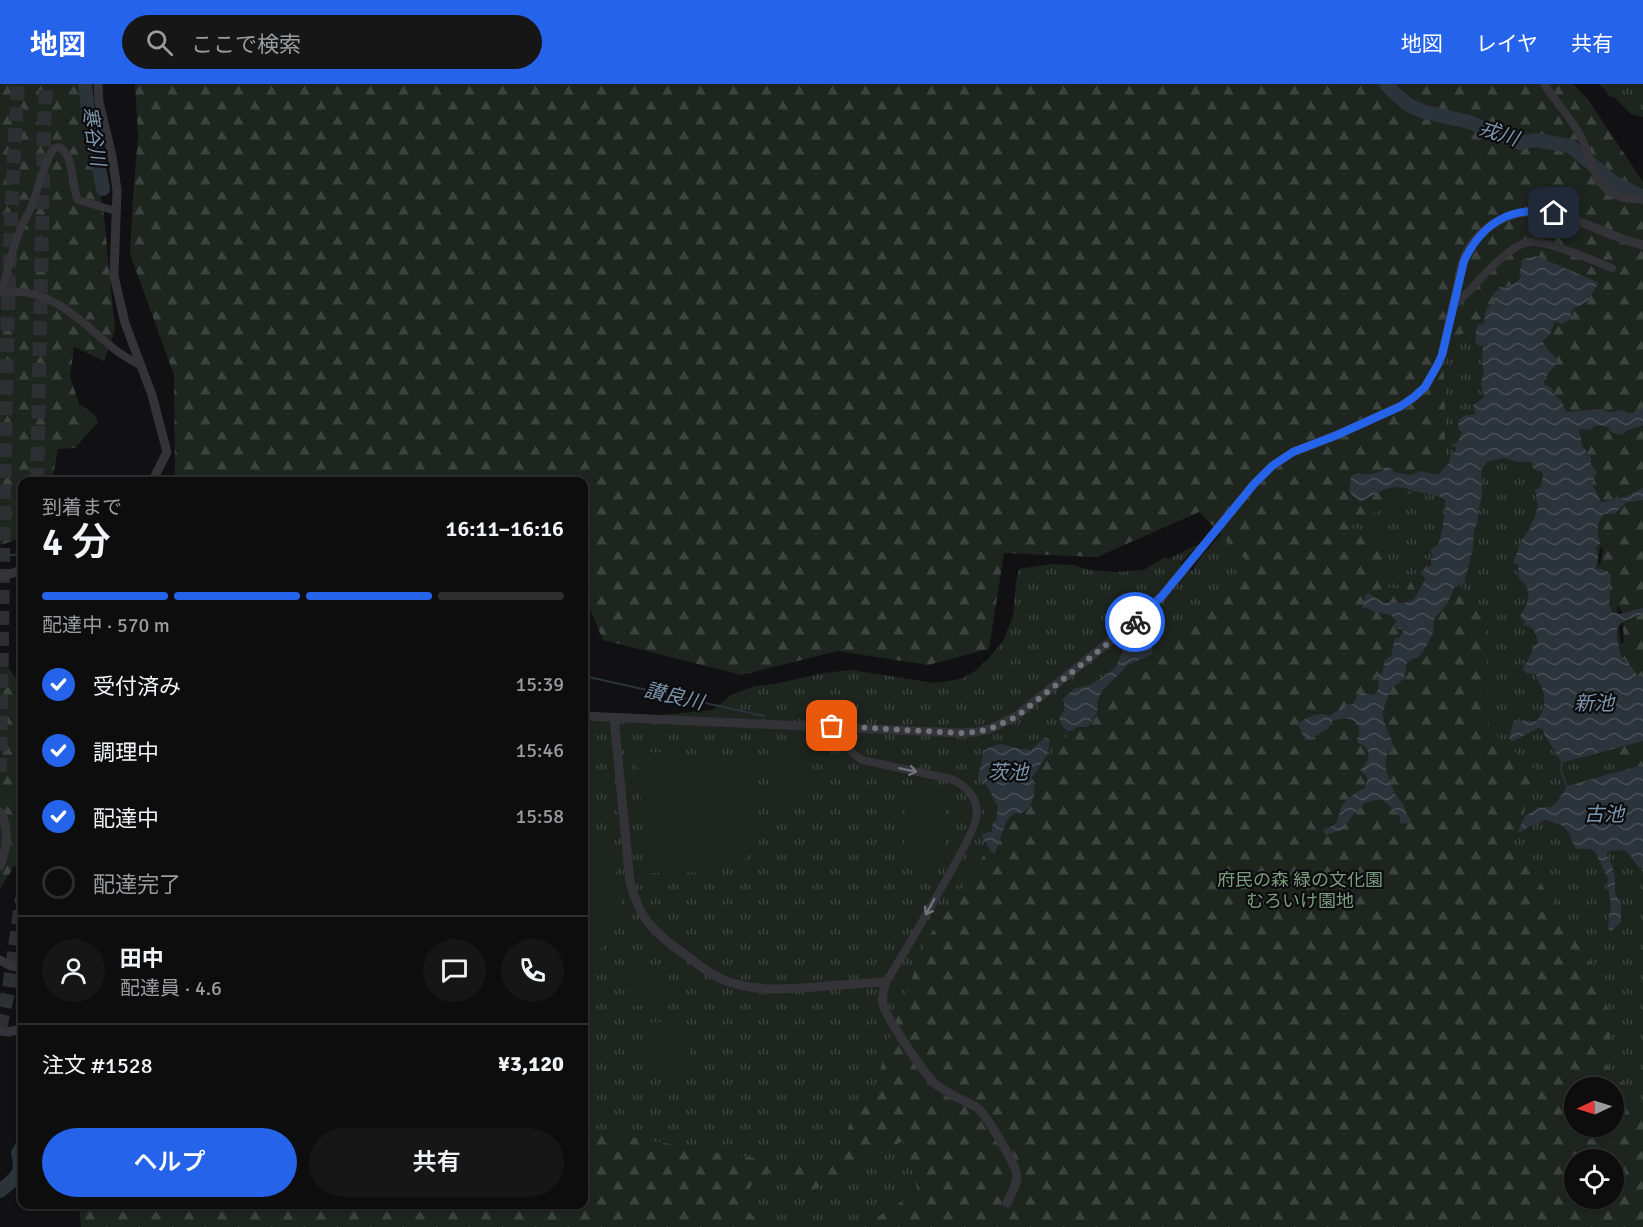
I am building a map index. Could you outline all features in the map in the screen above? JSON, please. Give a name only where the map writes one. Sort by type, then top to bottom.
[{"type":"street","points":[[98,84],[99,102],[117,190],[114,276],[125,323],[152,395],[167,452],[154,477]]},
{"type":"street","points":[[1544,84],[1583,139],[1603,188],[1621,198],[1643,199]]},
{"type":"street","points":[[117,211],[78,200],[66,154],[59,147],[54,149],[40,176],[30,211],[20,229],[1,293],[26,291],[54,302],[73,314],[116,351],[141,366]]},
{"type":"street","points":[[588,716],[948,733],[990,729],[1016,717],[1147,612],[1254,484],[1272,466],[1293,452],[1401,406],[1425,387],[1438,364],[1464,261],[1469,250],[1491,225],[1517,213],[1554,213],[1643,244]]},
{"type":"street","points":[[1453,305],[1462,299],[1493,266],[1517,246],[1526,242],[1545,244],[1612,268]]},
{"type":"street","points":[[0,577],[18,571]]},
{"type":"street","points":[[614,718],[630,882],[635,900],[650,926],[659,936],[724,981],[748,987],[768,989],[886,982]]},
{"type":"street","points":[[844,727],[846,741],[852,754],[862,760],[951,779],[961,783],[973,796],[976,820],[959,855],[886,982],[882,996],[887,1016],[937,1086],[979,1109],[984,1115],[1017,1176],[1016,1184],[1007,1203]]},
{"type":"street","points":[[0,812],[7,833],[0,866]]},
{"type":"street","points":[[0,960],[18,967]]},
{"type":"street","points":[[0,1031],[18,1030]]},
{"type":"green space","points":[[0,84],[83,84],[104,216],[115,330],[104,361],[74,347],[70,376],[79,404],[94,414],[98,422],[75,448],[58,449],[53,477],[18,477],[18,539],[0,545]]},
{"type":"green space","points":[[135,84],[1573,84],[1587,98],[1643,182],[1643,806],[1618,799],[1619,748],[1640,708],[1602,671],[1624,642],[1622,611],[1597,582],[1603,550],[1580,509],[1494,308],[1442,350],[1445,455],[1427,483],[1382,510],[1344,524],[1388,544],[1387,587],[1406,590],[1424,558],[1452,572],[1486,624],[1489,729],[1539,773],[1512,841],[1585,949],[1613,1022],[1604,1061],[1617,1077],[1564,1077],[1564,1137],[1624,1137],[1624,1085],[1643,1108],[1643,1227],[862,1227],[918,1191],[903,1141],[805,1194],[768,1173],[735,1198],[764,1227],[81,1227],[79,1209],[588,1209],[588,1129],[718,1153],[810,1166],[835,1158],[852,1119],[875,1089],[888,1041],[926,941],[984,855],[1006,815],[1047,759],[1082,719],[1167,650],[1208,610],[1246,560],[1199,512],[1097,557],[1004,553],[989,649],[928,665],[838,651],[741,675],[603,640],[588,604],[588,477],[175,477],[174,375],[130,254],[138,136]]},
{"type":"green space","points":[[1598,84],[1643,84],[1643,117],[1631,114],[1614,97],[1608,96],[1606,90]]},
{"type":"green space","name":"府民の森 緑の文化園 むろいけ園地","points":[[1481,299],[1606,539],[1599,551],[1598,564],[1605,564],[1616,593],[1620,640],[1643,675],[1643,1227],[554,1227],[577,1209],[588,1209],[588,721],[622,721],[713,710],[731,695],[754,686],[824,673],[851,670],[935,683],[961,679],[975,671],[1003,641],[1013,616],[1019,569],[1051,564],[1117,572],[1144,570],[1165,557],[1168,559],[1199,544],[1180,564],[1192,571],[1227,528],[1455,308]]},
{"type":"green space","points":[[0,655],[18,682],[18,866],[14,866],[0,889]]},
{"type":"green space","points":[[811,746],[813,805],[770,805],[768,748]]},
{"type":"green space","points":[[647,752],[753,758],[762,837],[741,864],[716,872],[649,873],[637,764]]},
{"type":"green space","points":[[947,790],[944,866],[904,865],[905,791]]},
{"type":"green space","points":[[611,843],[621,905],[610,941],[588,958],[588,845]]},
{"type":"green space","points":[[665,965],[670,1002],[632,1006],[627,970]]},
{"type":"green space","points":[[686,1020],[692,1073],[653,1075],[648,1023]]},
{"type":"water","name":"新池","points":[[1537,256],[1599,283],[1587,301],[1574,308],[1569,320],[1562,324],[1555,321],[1550,334],[1542,342],[1557,361],[1544,379],[1544,385],[1553,390],[1552,393],[1561,400],[1566,412],[1599,409],[1610,412],[1623,410],[1633,413],[1643,408],[1643,425],[1628,430],[1622,435],[1611,432],[1608,427],[1603,426],[1596,426],[1590,430],[1579,429],[1582,445],[1591,458],[1591,465],[1597,472],[1592,484],[1601,502],[1612,500],[1618,495],[1618,498],[1623,498],[1643,488],[1643,500],[1627,502],[1614,514],[1604,514],[1598,524],[1601,543],[1596,547],[1598,557],[1596,568],[1607,571],[1611,575],[1609,603],[1612,612],[1619,614],[1643,608],[1643,615],[1620,624],[1617,640],[1622,658],[1638,676],[1643,676],[1643,741],[1564,762],[1560,760],[1542,729],[1538,728],[1514,741],[1509,739],[1514,720],[1537,721],[1544,705],[1544,693],[1536,674],[1526,673],[1523,670],[1533,648],[1538,643],[1534,630],[1523,625],[1525,621],[1520,616],[1526,604],[1528,591],[1518,576],[1518,565],[1513,563],[1522,539],[1529,530],[1536,513],[1538,506],[1535,490],[1541,486],[1543,475],[1531,462],[1518,462],[1504,458],[1487,462],[1481,470],[1482,495],[1478,522],[1474,530],[1473,548],[1464,584],[1455,587],[1447,604],[1434,619],[1433,633],[1425,649],[1419,657],[1407,663],[1404,679],[1389,690],[1383,711],[1384,722],[1394,748],[1388,752],[1386,770],[1395,794],[1411,820],[1409,824],[1400,823],[1400,816],[1383,800],[1378,799],[1365,803],[1342,830],[1326,835],[1323,830],[1336,823],[1343,804],[1364,789],[1367,778],[1360,770],[1368,759],[1368,751],[1358,743],[1358,725],[1352,720],[1332,721],[1328,729],[1305,740],[1298,724],[1313,716],[1321,714],[1329,716],[1346,705],[1353,704],[1358,695],[1364,693],[1374,695],[1378,690],[1379,683],[1376,677],[1383,672],[1384,661],[1391,656],[1395,638],[1399,638],[1404,630],[1392,627],[1396,621],[1390,615],[1362,608],[1365,595],[1368,593],[1384,603],[1404,603],[1414,599],[1425,580],[1421,571],[1431,566],[1433,556],[1430,550],[1438,545],[1445,512],[1445,500],[1442,498],[1398,487],[1386,489],[1360,502],[1349,492],[1351,476],[1358,473],[1377,473],[1384,467],[1392,468],[1394,472],[1410,475],[1421,471],[1438,475],[1449,463],[1451,454],[1456,448],[1455,446],[1449,447],[1458,441],[1462,433],[1458,428],[1459,420],[1464,416],[1475,414],[1473,405],[1485,395],[1481,384],[1484,370],[1483,346],[1478,345],[1475,341],[1477,325],[1484,323],[1486,309],[1495,303],[1493,293],[1498,291],[1499,287],[1512,285],[1519,279],[1522,259]]},
{"type":"water","points":[[1146,630],[1149,630],[1153,654],[1128,665],[1102,691],[1098,700],[1097,713],[1088,727],[1078,727],[1068,732],[1061,724],[1059,717],[1064,708],[1062,700],[1075,688],[1092,684],[1108,674],[1117,664],[1123,651]]},
{"type":"water","name":"茨池","points":[[1045,737],[1050,740],[1047,755],[1032,777],[1033,800],[1025,811],[1016,813],[1006,822],[995,853],[992,853],[982,837],[983,834],[992,831],[998,807],[988,787],[978,778],[984,751],[1001,744],[1031,750]]},
{"type":"water","name":"古池","points":[[1643,765],[1643,875],[1642,868],[1639,868],[1624,850],[1607,852],[1615,878],[1615,894],[1621,903],[1621,922],[1611,931],[1608,929],[1611,903],[1608,878],[1595,852],[1591,849],[1576,849],[1563,826],[1546,820],[1541,821],[1538,825],[1529,826],[1521,833],[1518,831],[1525,816],[1539,807],[1552,806],[1567,786]]},
{"type":"waterway","name":"寒谷川","points":[[85,84],[103,189]]},
{"type":"waterway","name":"戎川","points":[[1386,84],[1410,106],[1425,112],[1469,122],[1520,143],[1536,140],[1570,146],[1613,182],[1643,197]]},
{"type":"waterway","name":"讃良川","points":[[0,556],[18,554]]},
{"type":"waterway","name":"讃良川","points":[[588,677],[764,716]]},
{"type":"waterway","points":[[1562,760],[1561,770],[1567,788]]},
{"type":"waterway","points":[[0,1191],[18,1173]]},
{"type":"tunnel","points":[[0,772],[7,342],[18,84]]},
{"type":"tunnel","points":[[37,477],[46,84]]},
{"type":"tunnel","points":[[0,1028],[9,988],[18,926]]},
{"type":"way so far","points":[[832,726],[960,733],[990,729],[1016,717],[1135,622]]},
{"type":"route","points":[[1135,622],[1162,596],[1254,484],[1272,466],[1293,452],[1401,406],[1425,387],[1442,355],[1464,261],[1475,241],[1485,230],[1502,218],[1517,213],[1554,213]]}]
